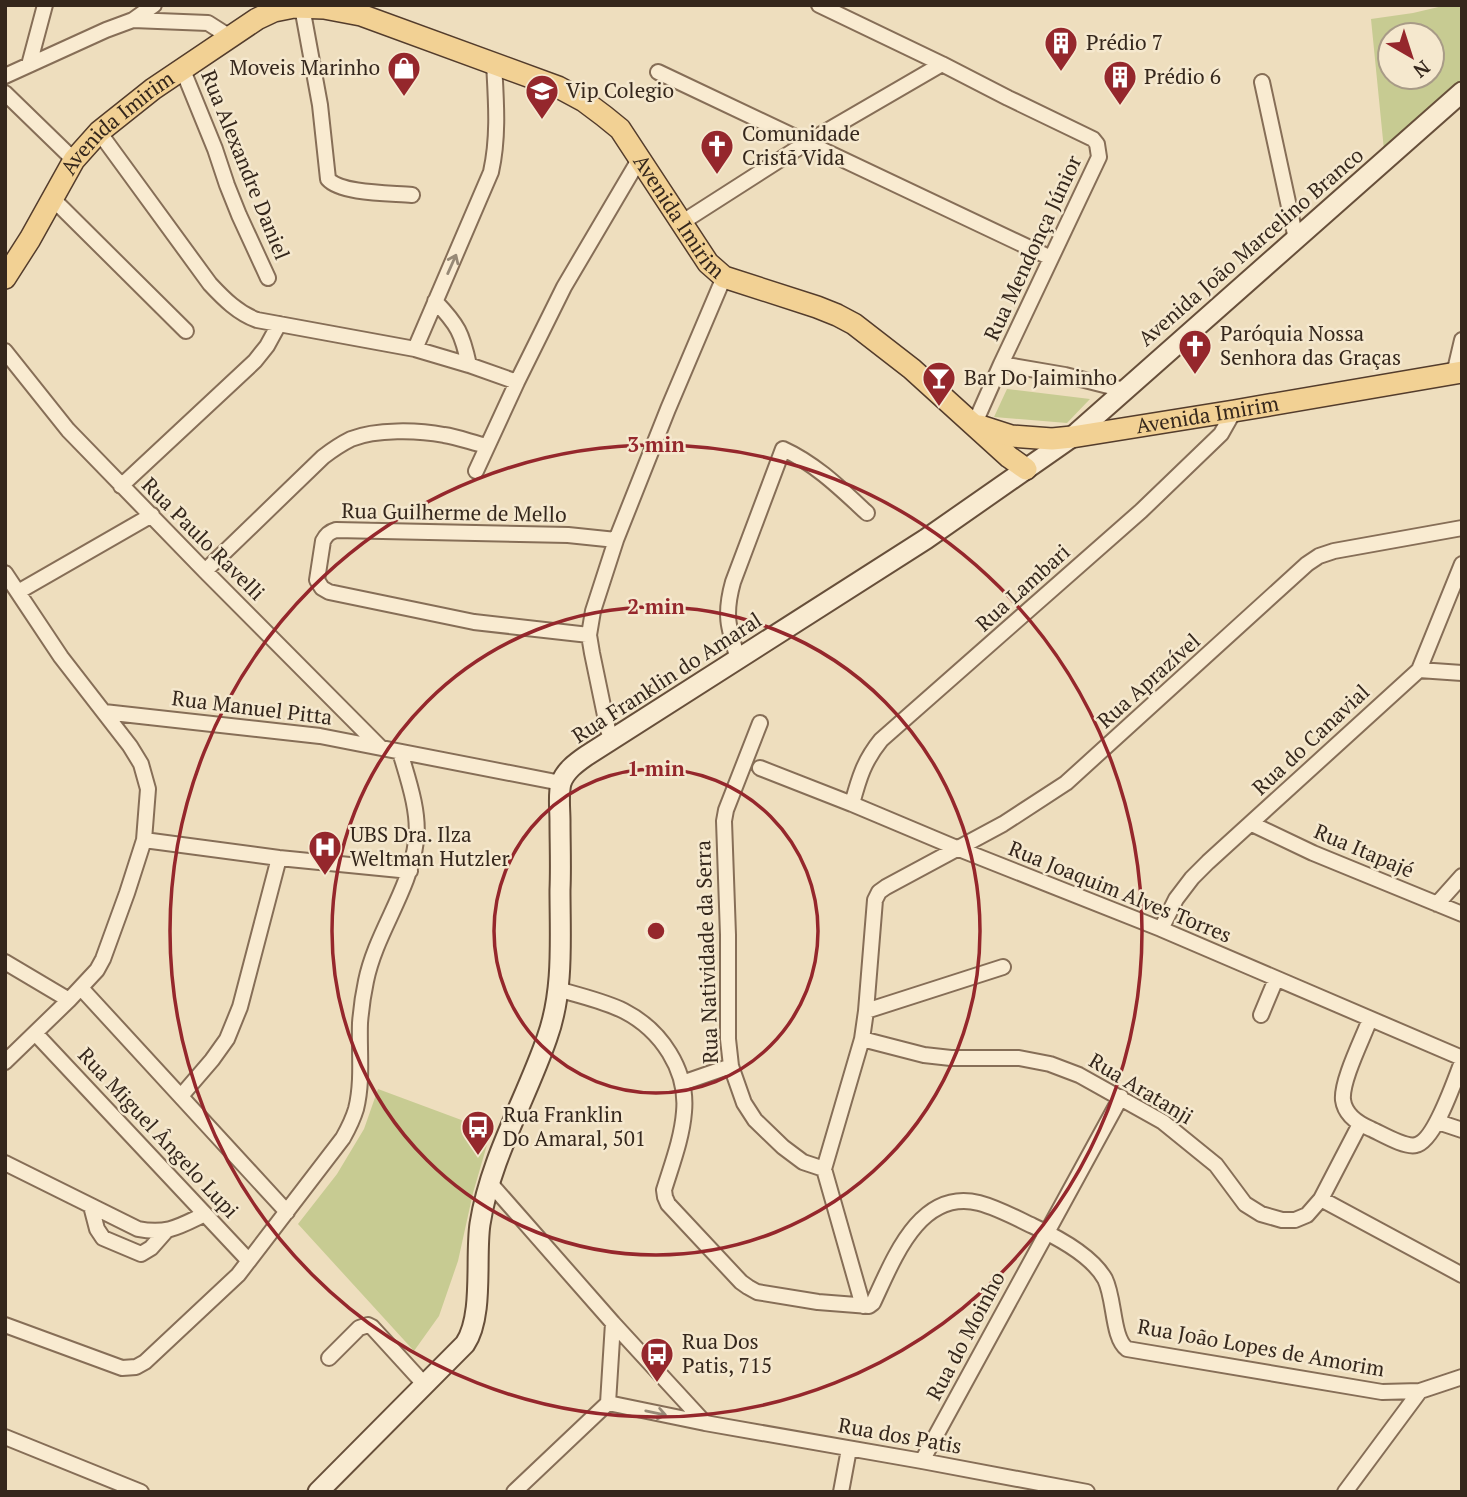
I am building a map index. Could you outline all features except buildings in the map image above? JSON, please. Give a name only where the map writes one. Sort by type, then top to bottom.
[{"type":"main road","name":"Avenida Imirim","points":[[5,278],[75,160],[99,132],[153,89],[257,19],[274,11],[302,7],[324,8],[361,15],[558,87],[584,101],[616,125],[708,263],[724,277],[817,307],[854,324],[912,369],[974,425],[1012,436],[1052,439],[1072,437],[1458,373]]},
{"type":"main road","points":[[974,425],[1026,469]]},
{"type":"street","points":[[29,65],[45,5]]},
{"type":"street","points":[[5,76],[133,20],[155,5]]},
{"type":"street","name":"Rua Mendonça Júnior","points":[[818,5],[1093,139],[1097,144],[1099,157],[974,425]]},
{"type":"street","points":[[302,7],[320,105],[328,179],[334,185],[347,189],[412,195]]},
{"type":"street","points":[[133,20],[208,23],[230,37]]},
{"type":"street","points":[[415,349],[491,172],[496,151],[494,63]]},
{"type":"street","points":[[681,223],[806,143],[942,64]]},
{"type":"street","name":"Rua Alexandre Daniel","points":[[183,68],[239,215],[268,278]]},
{"type":"street","points":[[658,72],[1051,258]]},
{"type":"street","points":[[1262,82],[1296,239]]},
{"type":"street","name":"Avenida João Marcelino Branco","points":[[1072,437],[1462,92]]},
{"type":"street","points":[[5,93],[75,160]]},
{"type":"street","points":[[99,132],[210,284],[236,309],[257,320],[415,349],[517,382]]},
{"type":"street","points":[[476,471],[564,287],[640,158]]},
{"type":"street","points":[[52,198],[186,331]]},
{"type":"street","points":[[612,739],[589,635],[593,611],[616,540],[724,277]]},
{"type":"street","points":[[435,301],[460,331],[469,365]]},
{"type":"street","points":[[121,486],[255,361],[279,324]]},
{"type":"street","points":[[1458,373],[1462,340]]},
{"type":"street","name":"Rua Paulo Ravelli","points":[[5,351],[68,430],[121,486],[380,747]]},
{"type":"street","points":[[1001,365],[1065,375],[1124,390]]},
{"type":"street","name":"Rua Lambari","points":[[852,804],[865,763],[881,740],[1141,511],[1221,435],[1234,411]]},
{"type":"street","points":[[205,571],[323,457],[354,438],[379,432],[410,432],[443,435],[487,446]]},
{"type":"street","name":"Rua Franklin do Amaral","points":[[561,783],[572,766],[586,755],[926,539],[1072,437]]},
{"type":"street","points":[[738,659],[727,618],[728,602],[783,449],[799,456],[824,474],[867,513]]},
{"type":"street","points":[[18,592],[152,515]]},
{"type":"street","name":"Rua Aprazível","points":[[866,1011],[876,900],[879,892],[1003,824],[1066,783],[1319,556],[1462,528]]},
{"type":"street","name":"Rua Guilherme de Mello","points":[[589,635],[474,622],[329,592],[322,588],[317,580],[323,541],[331,531],[336,530],[556,535],[616,540]]},
{"type":"street","name":"Rua do Canavial","points":[[1161,929],[1176,899],[1192,878],[1419,670],[1462,564]]},
{"type":"street","points":[[5,573],[61,657],[131,746],[141,764],[148,789],[144,840],[97,970],[5,1062]]},
{"type":"street","points":[[1419,670],[1462,673]]},
{"type":"street","name":"Rua Manuel Pitta","points":[[104,712],[320,736],[561,783]]},
{"type":"street","name":"Rua Natividade da Serra","points":[[760,723],[726,810],[723,832],[726,852],[728,1039],[731,1066],[744,1103],[755,1120],[803,1162],[824,1169]]},
{"type":"street","points":[[5,1325],[122,1368],[136,1367],[145,1362],[238,1275],[343,1138],[356,1107],[360,1021],[366,980],[410,871],[417,839],[411,790],[400,752]]},
{"type":"street","name":"Rua Joaquim Alves Torres","points":[[760,768],[1161,929],[1462,1060]]},
{"type":"street","points":[[318,1492],[465,1344],[472,1331],[480,1223],[490,1183],[508,1132],[548,1037],[554,1014],[558,989],[561,783]]},
{"type":"street","name":"Rua Itapajé","points":[[1252,824],[1313,853],[1462,914]]},
{"type":"street","points":[[144,840],[279,858],[410,871]]},
{"type":"street","points":[[181,1096],[227,1039],[236,1018],[279,858]]},
{"type":"street","points":[[1437,904],[1462,876]]},
{"type":"street","points":[[5,962],[69,1000]]},
{"type":"street","points":[[558,989],[622,1010],[640,1020],[655,1033],[667,1049],[682,1083],[684,1109],[681,1133],[664,1190],[665,1197],[668,1204],[741,1282],[757,1292],[863,1306],[824,1169],[862,1039],[866,1011],[1003,967]]},
{"type":"street","points":[[1261,1016],[1276,979]]},
{"type":"street","points":[[81,988],[287,1212]]},
{"type":"street","points":[[1370,1019],[1343,1087],[1343,1102],[1351,1116],[1360,1124],[1404,1144],[1415,1146],[1427,1137],[1438,1122],[1462,1060]]},
{"type":"street","name":"Rua Miguel Ângelo Lupi","points":[[35,1033],[249,1261]]},
{"type":"street","name":"Rua Aratanji","points":[[862,1039],[924,1055],[951,1058],[1019,1058],[1050,1064],[1079,1075],[1163,1122],[1216,1165],[1245,1204],[1261,1214],[1282,1220],[1295,1220],[1307,1214],[1321,1199],[1360,1124]]},
{"type":"street","points":[[682,1083],[731,1066]]},
{"type":"street","name":"Rua do Moinho","points":[[922,1461],[1121,1097]]},
{"type":"street","points":[[1438,1122],[1462,1130]]},
{"type":"street","points":[[5,1163],[138,1229],[166,1231],[205,1213]]},
{"type":"street","points":[[490,1183],[705,1423]]},
{"type":"street","points":[[1321,1199],[1462,1275]]},
{"type":"street","name":"Rua João Lopes de Amorim","points":[[863,1306],[873,1303],[897,1254],[914,1227],[930,1212],[945,1204],[962,1201],[979,1203],[1046,1232],[1073,1248],[1096,1267],[1111,1293],[1118,1338],[1127,1349],[1382,1392],[1420,1391],[1462,1377]]},
{"type":"street","points":[[91,1206],[97,1229],[103,1238],[141,1254],[151,1248],[166,1231]]},
{"type":"street","points":[[514,1492],[608,1403],[613,1323]]},
{"type":"street","points":[[329,1358],[359,1328],[368,1325],[425,1385]]},
{"type":"street","points":[[1345,1492],[1420,1391]]},
{"type":"street","name":"Rua dos Patis","points":[[608,1403],[1087,1492]]},
{"type":"street","points":[[5,1437],[141,1492]]},
{"type":"street","points":[[841,1492],[849,1449]]},
{"type":"green space","points":[[1447,5],[1462,5],[1462,81],[1384,150],[1378,91],[1446,91],[1446,21],[1376,21],[1376,69],[1371,19]]},
{"type":"green space","points":[[1007,389],[1090,399],[1067,423],[994,417]]},
{"type":"green space","points":[[378,1089],[491,1131],[473,1193],[458,1261],[439,1316],[414,1351],[298,1224],[337,1174],[364,1129]]},
{"type":"place","name":"Prédio 7","points":[[1061,73]]},
{"type":"place","name":"Moveis Marinho","points":[[404,98]]},
{"type":"place","name":"Prédio 6","points":[[1120,107]]},
{"type":"place","name":"Vip Colegio","points":[[542,121]]},
{"type":"place","name":"Comunidade Cristã Vida","points":[[717,176]]},
{"type":"place","name":"Paróquia Nossa Senhora das Graças","points":[[1195,376]]},
{"type":"place","name":"Bar Do Jaiminho","points":[[939,408]]},
{"type":"place","name":"UBS Dra. Ilza Weltman Hutzler","points":[[325,877]]},
{"type":"place","name":"Rua Franklin Do Amaral, 501","points":[[478,1157]]},
{"type":"place","name":"Rua Dos Patis, 715","points":[[657,1384]]}]
